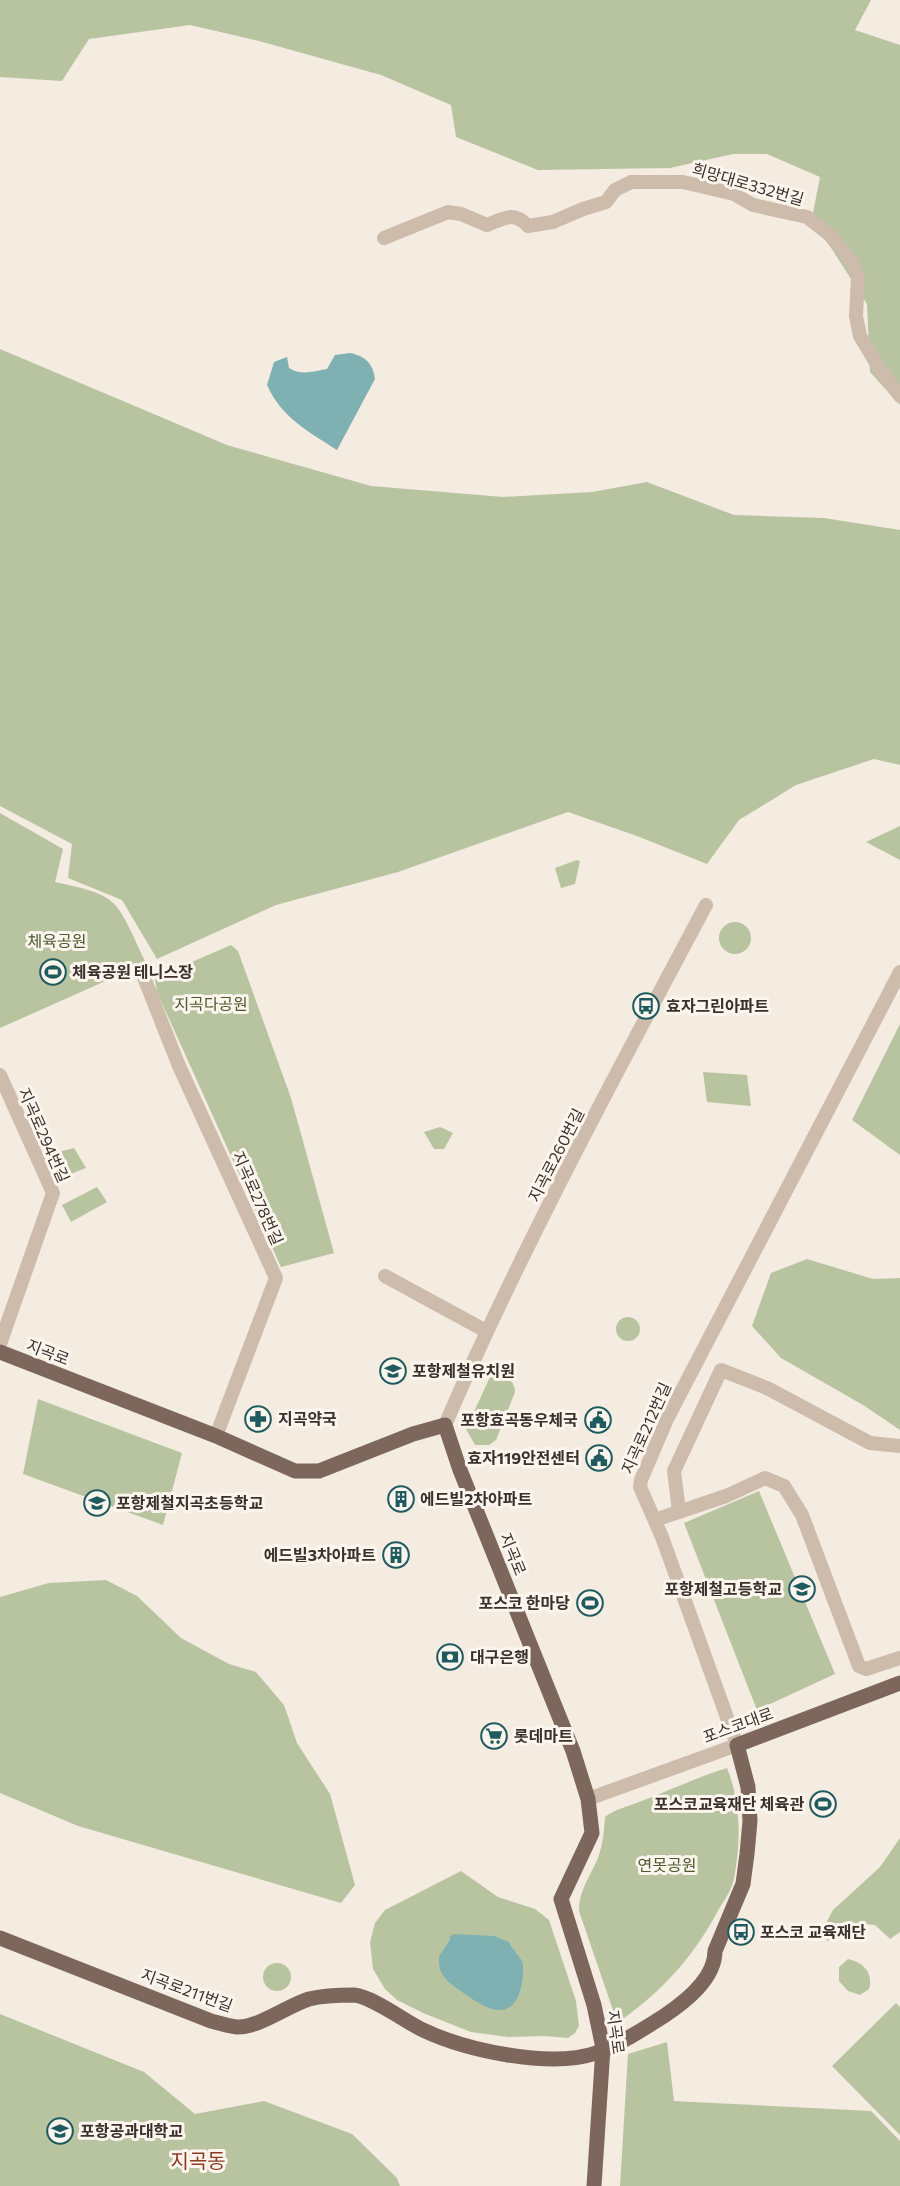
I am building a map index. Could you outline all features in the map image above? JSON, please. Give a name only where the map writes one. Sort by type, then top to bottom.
[{"type":"main road","name":"지곡로","points":[[0,1352],[216,1436],[295,1471],[319,1471],[412,1434],[445,1425],[460,1470],[573,1751],[588,1799],[592,1833],[561,1899],[594,2005],[603,2048],[594,2186]]},
{"type":"main road","name":"포스코대로","points":[[737,1745],[900,1683]]},
{"type":"main road","name":"지곡로212번길","points":[[603,2048],[626,2039],[670,2012],[690,1996],[711,1972],[715,1961],[715,1951],[742,1884],[747,1854],[750,1821],[748,1787],[737,1745]]},
{"type":"main road","name":"지곡로211번길","points":[[0,1938],[210,2021],[239,2027],[271,2017],[309,1999],[357,1995],[424,2030],[460,2044],[494,2053],[570,2057],[596,2053],[603,2048]]},
{"type":"street","name":"희망대로332번길","points":[[384,238],[448,212],[460,214],[487,225],[507,217],[521,218],[528,226],[553,222],[606,202],[615,190],[631,182],[683,182],[734,194],[753,205],[807,217],[830,235],[845,253],[852,262],[858,277],[856,316],[860,336],[881,371],[900,396]]},
{"type":"street","name":"지곡로260번길","points":[[445,1425],[486,1331],[592,1119],[706,905]]},
{"type":"street","name":"지곡로212번길","points":[[737,1745],[655,1520],[640,1487],[667,1419],[900,972]]},
{"type":"street","name":"지곡로278번길","points":[[142,975],[179,1066],[276,1278],[216,1436]]},
{"type":"street","name":"지곡로294번길","points":[[0,1075],[53,1193],[0,1344]]},
{"type":"street","points":[[386,1276],[486,1331]]},
{"type":"street","points":[[679,1511],[674,1471],[721,1370],[767,1388],[870,1443],[900,1446]]},
{"type":"street","points":[[655,1520],[726,1496],[765,1478],[784,1486],[802,1515],[859,1666],[866,1669],[900,1658]]},
{"type":"street","name":"포스코대로","points":[[588,1799],[737,1745]]},
{"type":"green space","points":[[0,0],[871,0],[855,30],[900,45],[900,405],[870,372],[867,304],[812,218],[820,177],[767,154],[733,154],[670,168],[538,170],[456,137],[451,105],[381,75],[259,41],[190,25],[89,39],[62,81],[0,77]]},
{"type":"green space","points":[[0,349],[227,445],[371,486],[503,497],[592,492],[647,482],[734,515],[824,518],[900,530],[900,765],[874,759],[796,785],[739,820],[707,864],[568,812],[398,872],[276,905],[157,959],[122,900],[68,878],[72,844],[0,806]]},
{"type":"green space","name":"체육공원","points":[[0,813],[63,849],[55,882],[93,891],[112,902],[126,921],[146,963],[0,1028]]},
{"type":"green space","points":[[900,826],[900,860],[866,842]]},
{"type":"green space","points":[[580,861],[575,884],[561,888],[555,868]]},
{"type":"green space","points":[[735,922],[746,927],[751,938],[746,949],[735,954],[724,949],[719,938],[724,927]]},
{"type":"green space","name":"지곡다공원","points":[[231,945],[238,951],[291,1098],[334,1253],[281,1267],[157,992],[155,980]]},
{"type":"green space","points":[[900,1024],[900,1155],[852,1120]]},
{"type":"green space","points":[[703,1072],[747,1075],[751,1106],[707,1102]]},
{"type":"green space","points":[[440,1127],[453,1133],[444,1149],[434,1149],[424,1132]]},
{"type":"green space","points":[[74,1148],[86,1168],[68,1175],[64,1168],[55,1171],[50,1163],[58,1160],[55,1153]]},
{"type":"green space","points":[[97,1187],[107,1202],[71,1222],[62,1205]]},
{"type":"green space","points":[[807,1259],[873,1279],[900,1278],[900,1430],[863,1405],[781,1358],[752,1326],[771,1273]]},
{"type":"green space","points":[[628,1317],[633,1318],[639,1324],[639,1334],[633,1340],[628,1341],[623,1340],[617,1334],[616,1329],[617,1324],[623,1318]]},
{"type":"green space","points":[[495,1373],[509,1379],[515,1392],[496,1440],[489,1445],[475,1445],[466,1429],[490,1377]]},
{"type":"green space","points":[[38,1399],[182,1453],[163,1525],[23,1474]]},
{"type":"green space","points":[[759,1491],[835,1674],[757,1710],[684,1523]]},
{"type":"green space","points":[[106,1580],[137,1596],[181,1638],[229,1664],[256,1672],[284,1705],[297,1743],[330,1794],[355,1885],[341,1903],[78,1826],[0,1793],[0,1597],[49,1583]]},
{"type":"green space","name":"연못공원","points":[[727,1768],[735,1795],[739,1837],[732,1886],[701,1940],[679,1968],[667,1982],[624,2018],[614,2013],[579,1911],[583,1890],[600,1853],[605,1817],[617,1810]]},
{"type":"green space","points":[[900,1838],[900,1932],[890,1939],[875,1925],[855,1923],[827,1941],[823,1929],[833,1910],[880,1867]]},
{"type":"green space","points":[[461,1871],[498,1897],[535,1909],[549,1920],[576,2001],[579,2026],[568,2038],[508,2037],[471,2032],[397,2000],[385,1989],[373,1969],[370,1942],[375,1923],[385,1910]]},
{"type":"green space","points":[[848,1959],[863,1966],[869,1973],[869,1989],[860,1995],[848,1991],[839,1981],[839,1967]]},
{"type":"green space","points":[[277,1963],[287,1967],[291,1977],[287,1987],[277,1991],[267,1987],[263,1977],[267,1967]]},
{"type":"green space","points":[[896,2003],[900,2007],[900,2135],[832,2066]]},
{"type":"green space","points":[[0,2014],[144,2072],[195,2114],[264,2101],[352,2134],[397,2178],[400,2186],[0,2186]]},
{"type":"green space","points":[[667,2042],[674,2101],[871,2111],[900,2141],[900,2186],[620,2186],[628,2054]]},
{"type":"water","points":[[350,353],[367,361],[375,379],[337,450],[288,415],[267,385],[274,362],[287,357],[289,368],[298,372],[308,372],[327,369],[335,355]]},
{"type":"water","points":[[455,1934],[494,1936],[509,1942],[523,1965],[523,1978],[516,2000],[507,2009],[495,2010],[475,2001],[444,1977],[440,1970],[439,1956],[450,1940],[450,1936]]},
{"type":"place","name":"체육공원 테니스장","points":[[53,972]]},
{"type":"place","name":"효자그린아파트","points":[[646,1006]]},
{"type":"place","name":"포항제철유치원","points":[[393,1371]]},
{"type":"place","name":"지곡약국","points":[[258,1419]]},
{"type":"place","name":"포항효곡동우체국","points":[[598,1420]]},
{"type":"place","name":"효자119안전센터","points":[[599,1458]]},
{"type":"place","name":"에드빌2차아파트","points":[[401,1499]]},
{"type":"place","name":"포항제철지곡초등학교","points":[[97,1503]]},
{"type":"place","name":"에드빌3차아파트","points":[[396,1555]]},
{"type":"place","name":"포항제철고등학교","points":[[802,1589]]},
{"type":"place","name":"포스코 한마당","points":[[590,1603]]},
{"type":"place","name":"대구은행","points":[[450,1657]]},
{"type":"place","name":"롯데마트","points":[[494,1736]]},
{"type":"place","name":"포스코교육재단 체육관","points":[[823,1804]]},
{"type":"place","name":"포스코 교육재단","points":[[741,1932]]},
{"type":"place","name":"포항공과대학교","points":[[60,2131]]},
{"type":"district","name":"지곡동","points":[[198,2161]]}]
